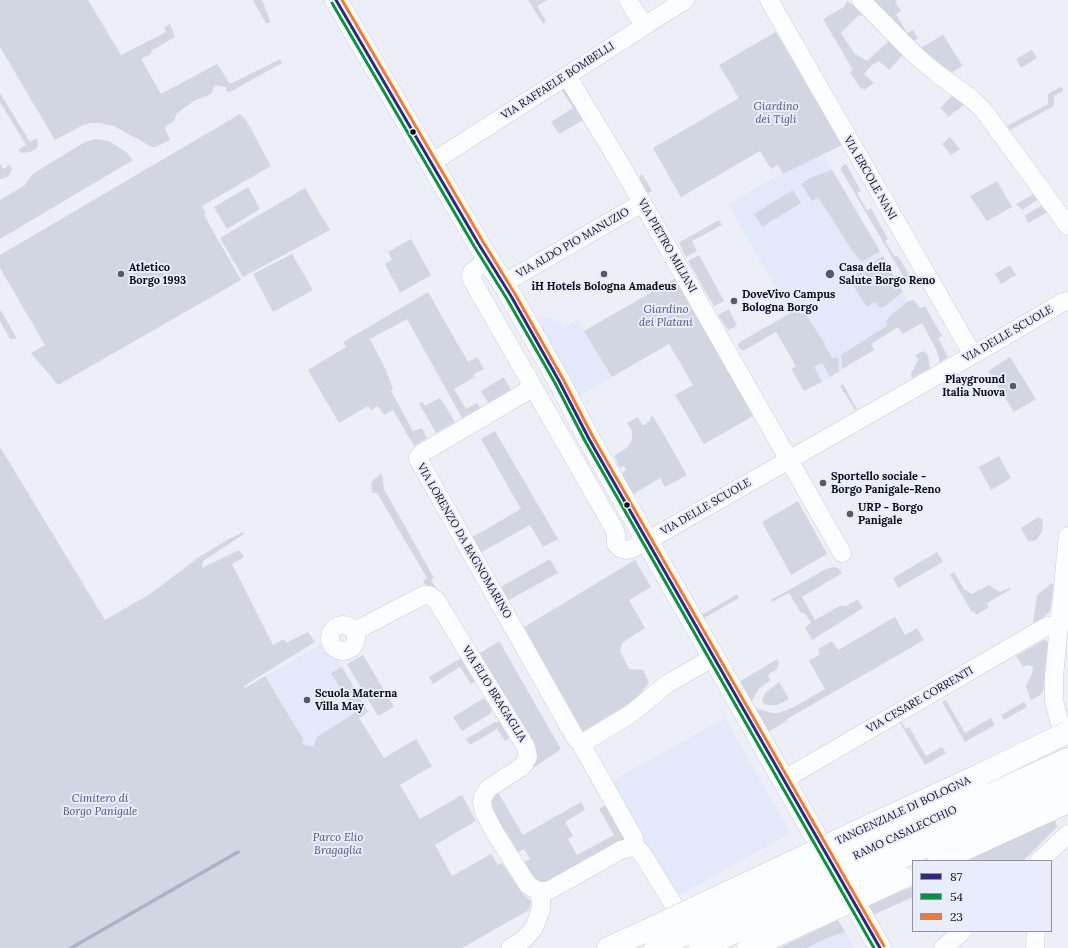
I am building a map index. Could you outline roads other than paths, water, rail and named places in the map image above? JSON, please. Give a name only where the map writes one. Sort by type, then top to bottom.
[{"type":"main road","points":[[336,0],[499,276],[559,381],[589,439],[816,837]]},
{"type":"main road","name":"TANGENZIALE DI BOLOGNA","points":[[608,948],[651,939],[1065,731]]},
{"type":"main road","name":"RAMO CASALECCHIO","points":[[651,939],[884,842],[1068,759]]},
{"type":"main road","name":"RAMO CASALECCHIO","points":[[700,948],[1068,782]]},
{"type":"main road","points":[[941,860],[1068,802]]},
{"type":"main road","points":[[749,948],[912,873]]},
{"type":"main road","points":[[859,911],[880,948]]},
{"type":"street","points":[[628,0],[644,26]]},
{"type":"street","name":"VIA RAFFAELE BOMBELLI","points":[[431,163],[685,0]]},
{"type":"street","name":"VIA ERCOLE NANI","points":[[769,0],[973,355]]},
{"type":"street","points":[[861,0],[914,54],[939,76],[972,100],[984,111],[1068,226]]},
{"type":"street","name":"VIA PIETRO MILIANI","points":[[567,76],[619,162],[842,553]]},
{"type":"street","name":"VIA ALDO PIO MANUZIO","points":[[499,276],[642,203]]},
{"type":"street","name":"VIA DELLE SCUOLE","points":[[499,276],[488,265],[481,265],[473,270],[471,279],[613,527],[615,532],[615,540],[618,546],[623,550],[629,550],[647,541],[1063,302],[1068,301]]},
{"type":"street","name":"VIA LORENZO DA BAGNOMARINO","points":[[530,382],[529,388],[524,393],[422,453],[418,459],[575,738],[581,744]]},
{"type":"street","points":[[1065,731],[1054,701],[1053,690],[1068,536]]},
{"type":"street","name":"VIA ELIO BRAGAGLIA","points":[[355,631],[424,595],[429,595],[436,600],[526,747],[528,757],[526,762],[519,770],[489,788],[483,797],[482,807],[494,831],[525,881],[535,890],[541,892]]},
{"type":"street","name":"VIA CESARE CORRENTI","points":[[783,780],[1042,629],[1059,624]]},
{"type":"street","points":[[672,902],[645,858],[635,848],[634,838],[581,744],[632,713],[667,684],[714,657]]},
{"type":"street","points":[[1041,860],[1068,834]]},
{"type":"street","points":[[510,948],[524,939],[534,928],[541,909],[541,892],[554,888],[625,848],[635,848]]},
{"type":"street","points":[[943,948],[962,932]]},
{"type":"waterway","points":[[71,948],[238,852]]},
{"type":"place","name":"Atletico Borgo 1993","points":[[121,274]]},
{"type":"place","name":"iH Hotels Bologna Amadeus","points":[[604,274]]},
{"type":"place","name":"Casa della Salute Borgo Reno","points":[[830,274]]},
{"type":"place","name":"DoveVivo Campus Bologna Borgo","points":[[734,301]]},
{"type":"place","name":"Playground Italia Nuova","points":[[1013,386]]},
{"type":"place","name":"Sportello sociale - Borgo Panigale-Reno","points":[[823,483]]},
{"type":"place","name":"URP - Borgo Panigale","points":[[850,514]]},
{"type":"place","name":"Scuola Materna Villa May","points":[[307,700]]},
{"type":"park label","name":"Giardino dei Tigli","points":[[776,113]]},
{"type":"park label","name":"Giardino dei Platani","points":[[666,316]]},
{"type":"park label","name":"Cimitero di Borgo Panigale","points":[[100,805]]},
{"type":"park label","name":"Parco Elio Bragaglia","points":[[338,844]]}]
